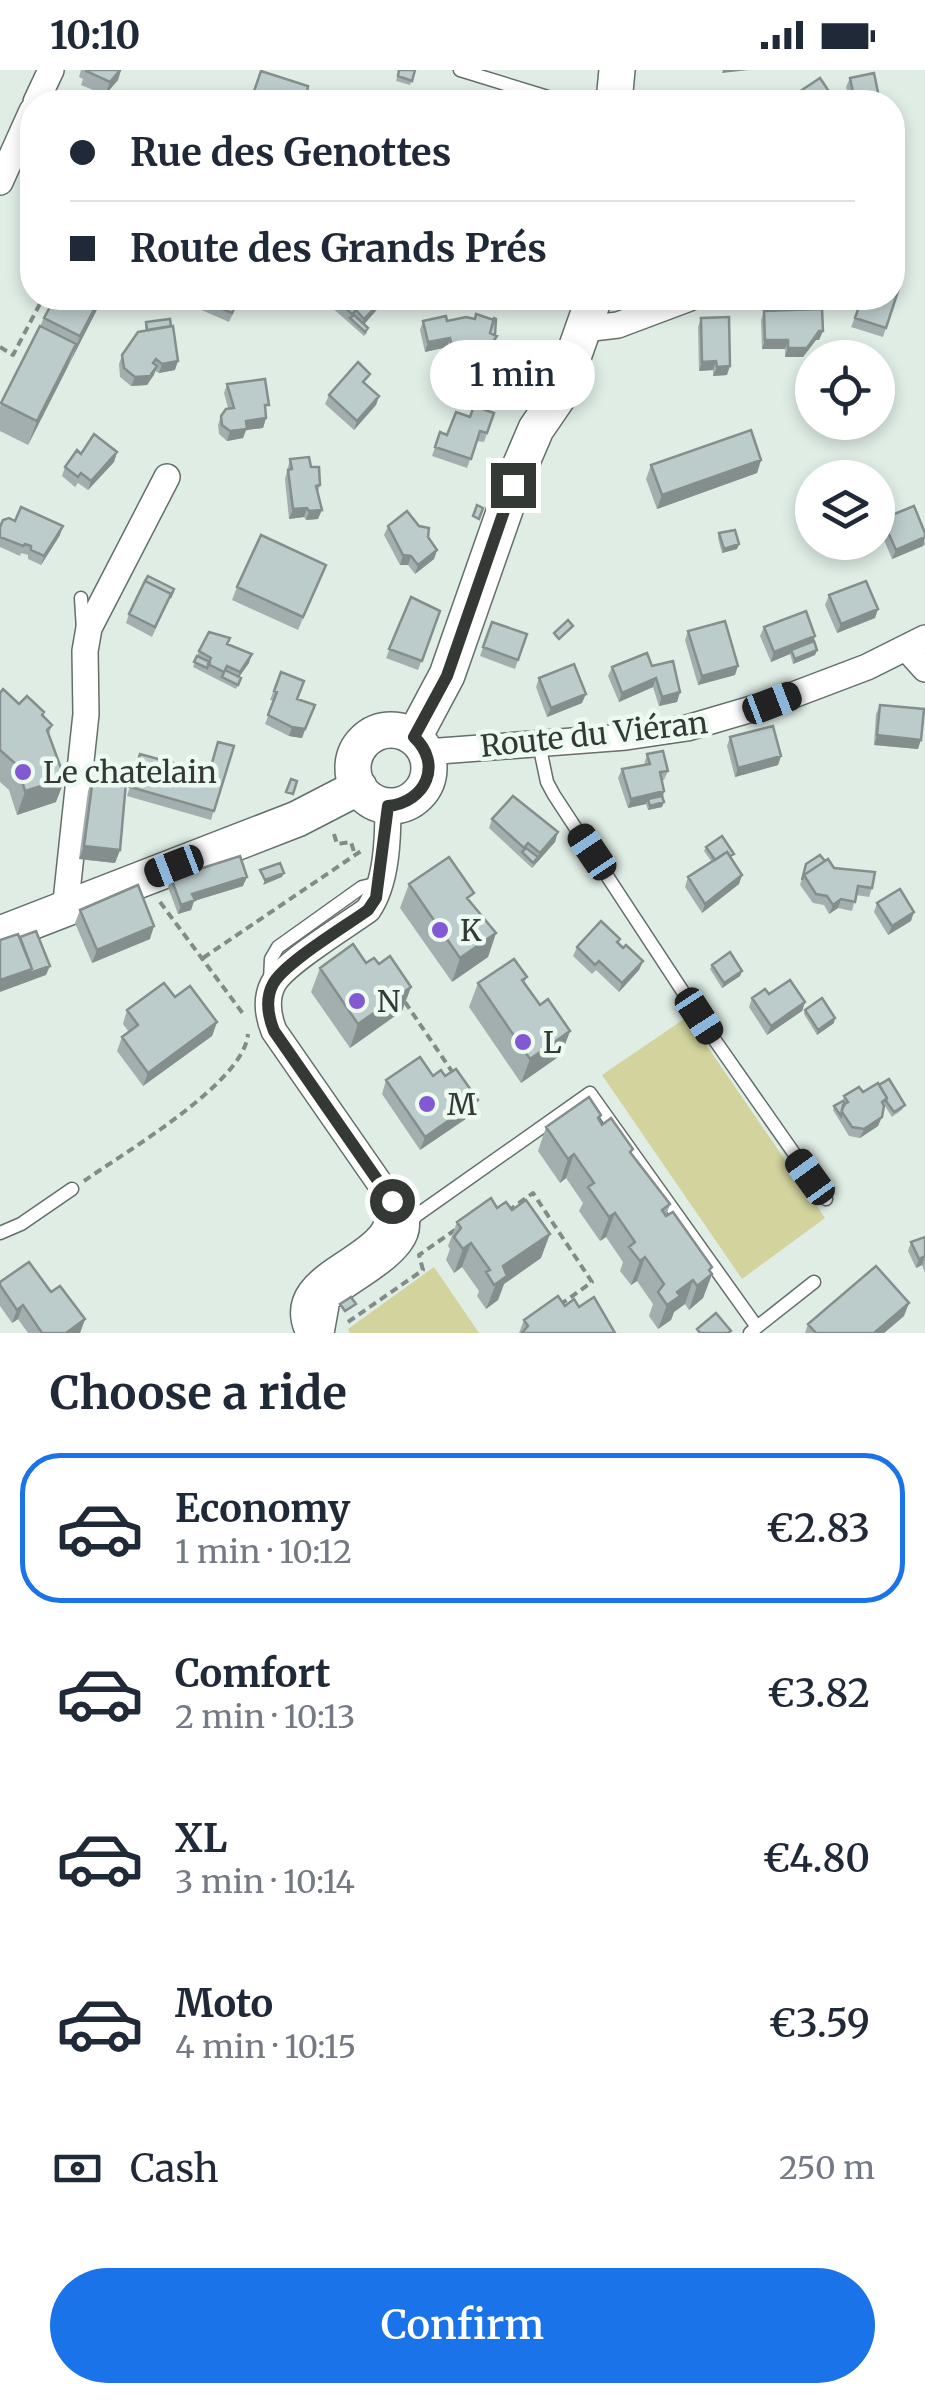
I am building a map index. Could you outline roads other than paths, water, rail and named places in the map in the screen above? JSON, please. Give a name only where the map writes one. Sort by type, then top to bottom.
[{"type":"street","points":[[0,182],[20,144]]},
{"type":"street","points":[[0,934],[297,819],[374,796],[409,801],[429,775],[420,744],[521,464],[536,429],[560,394],[589,313],[618,325],[658,310]]},
{"type":"street","points":[[65,911],[86,714],[89,628],[167,476]]},
{"type":"street","points":[[916,644],[925,670]]},
{"type":"street","name":"Route du Viéran","points":[[420,744],[538,744],[659,733],[772,703],[916,644]]},
{"type":"street","points":[[320,1333],[327,1300],[396,1250],[406,1229],[402,1209],[392,1201],[274,1031],[268,1014],[270,990],[285,969],[368,910],[379,883],[384,852],[374,796],[353,765],[356,754],[369,737],[387,730],[420,744]]},
{"type":"street","points":[[309,1333],[304,1315],[311,1290],[377,1240],[386,1227],[392,1201]]},
{"type":"lane","points":[[460,70],[525,90]]},
{"type":"lane","points":[[81,598],[81,624],[87,638]]},
{"type":"lane","points":[[538,744],[546,782],[554,795],[714,1039],[826,1199]]},
{"type":"lane","points":[[406,1229],[417,1215],[590,1093],[754,1330],[814,1282]]},
{"type":"lane","points":[[0,1233],[72,1189]]},
{"type":"place","name":"Le chatelain","points":[[23,772]]},
{"type":"place","name":"K","points":[[440,930]]},
{"type":"place","name":"N","points":[[357,1001]]},
{"type":"place","name":"L","points":[[523,1042]]},
{"type":"place","name":"M","points":[[427,1104]]}]
